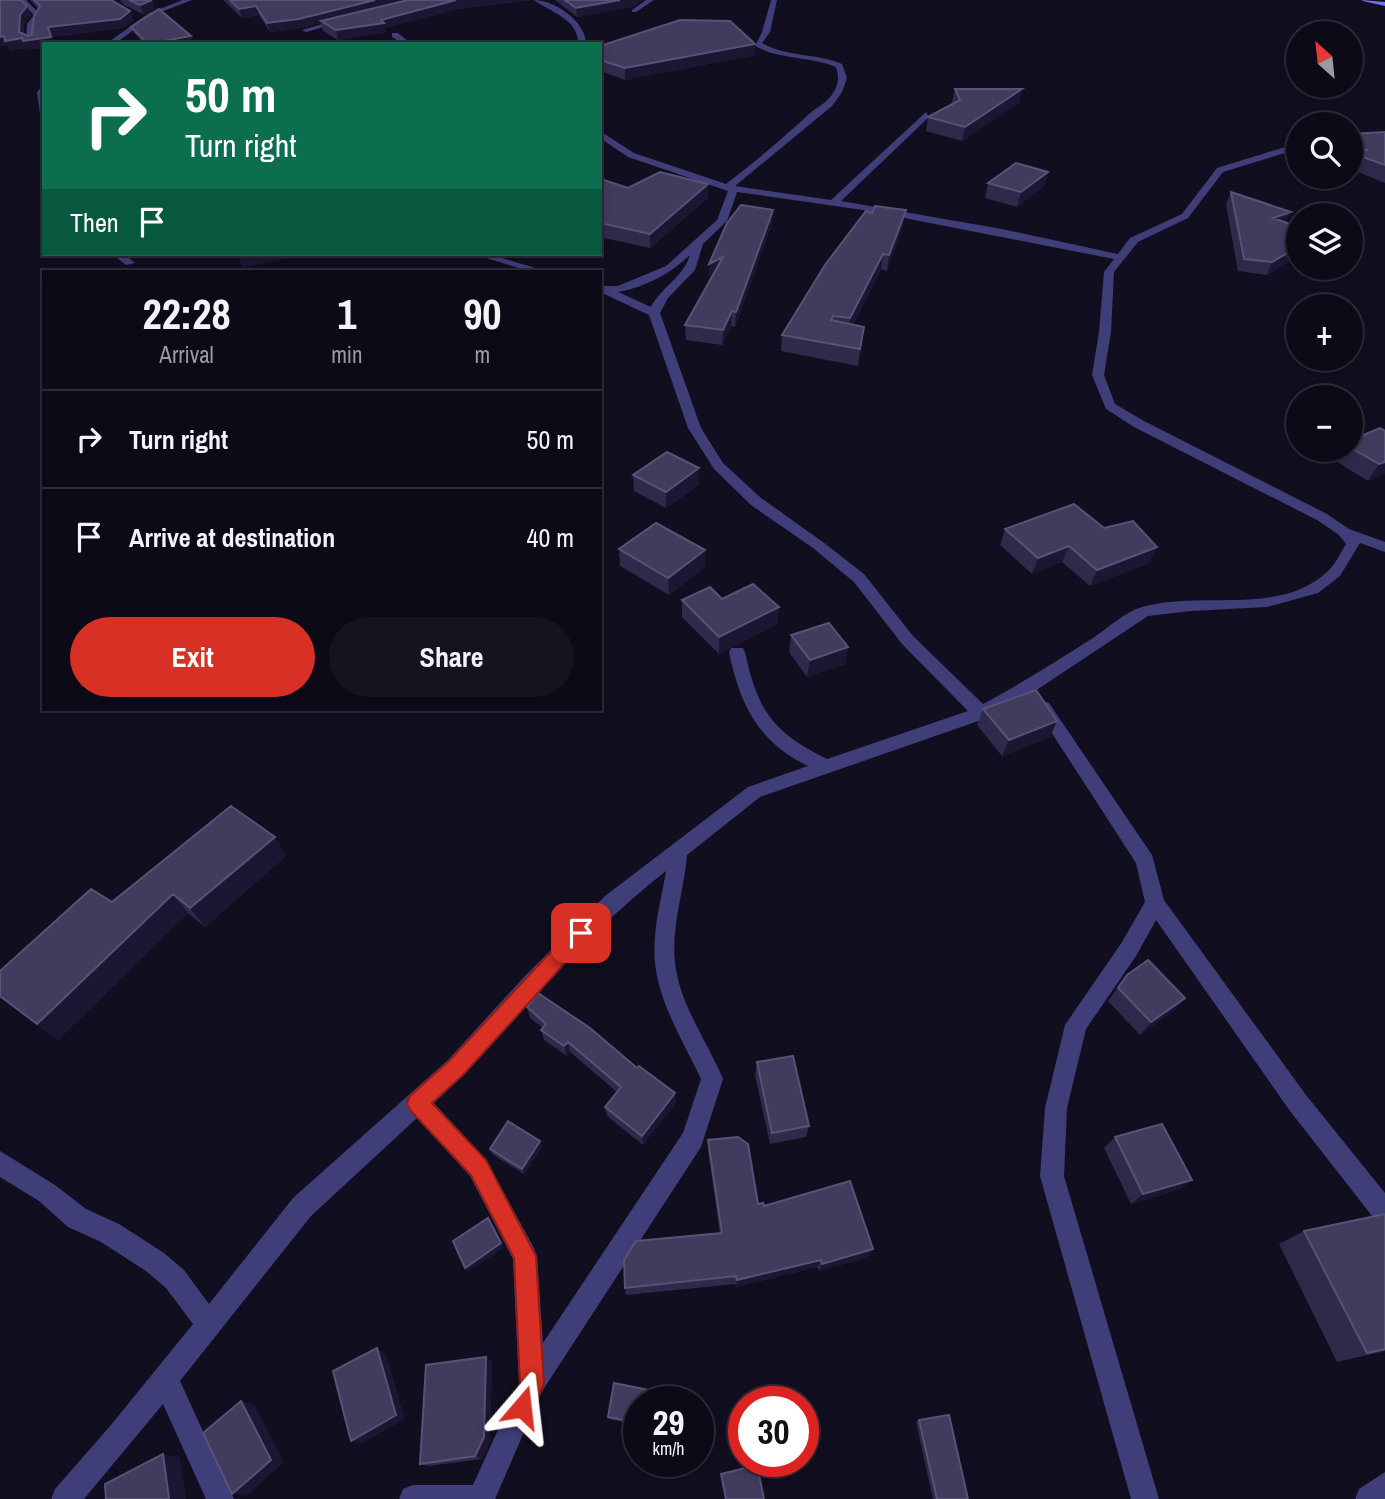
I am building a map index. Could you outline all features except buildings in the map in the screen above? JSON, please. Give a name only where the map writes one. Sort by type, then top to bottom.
[{"type":"main road","points":[[1365,0],[1385,4]]},
{"type":"street","points":[[22,0],[38,15]]},
{"type":"street","points":[[113,42],[151,14],[190,0]]},
{"type":"street","points":[[537,0],[578,25],[583,34],[582,42]]},
{"type":"street","points":[[634,11],[651,0]]},
{"type":"street","points":[[602,289],[619,289],[644,281],[670,268],[722,221],[730,189],[815,113],[829,104],[838,92],[842,78],[839,66],[827,60],[778,52],[758,44],[770,22],[774,0]]},
{"type":"street","points":[[30,41],[31,24],[43,8]]},
{"type":"street","points":[[135,16],[144,20]]},
{"type":"street","points":[[306,30],[354,18]]},
{"type":"street","points":[[395,35],[405,42]]},
{"type":"street","points":[[832,204],[926,115]]},
{"type":"street","points":[[602,135],[631,155],[730,189],[1002,232],[1119,257]]},
{"type":"street","points":[[1286,150],[1220,170],[1185,216],[1134,240],[1119,257],[1109,272],[1105,332],[1098,375],[1110,406],[1139,424],[1287,499],[1344,532],[1385,547]]},
{"type":"street","points":[[654,313],[657,303],[682,283],[692,271],[698,244]]},
{"type":"street","points":[[120,256],[130,263]]},
{"type":"street","points":[[485,256],[536,270]]},
{"type":"street","points":[[602,289],[654,313],[665,335],[701,441],[716,462],[764,510],[827,552],[861,579],[900,631],[981,713]]},
{"type":"street","points":[[65,1499],[166,1380],[303,1207],[456,1068],[531,984],[612,902],[678,849],[754,792],[981,713],[1029,688],[1143,612],[1164,607],[1235,605],[1281,599],[1309,591],[1333,575],[1353,544],[1344,532]]},
{"type":"street","points":[[737,652],[744,684],[763,719],[780,742],[824,766]]},
{"type":"street","points":[[1029,688],[1145,861],[1154,903],[1298,1104],[1385,1212]]},
{"type":"street","points":[[481,1499],[532,1384],[693,1139],[712,1079],[680,1011],[665,964],[678,849]]},
{"type":"street","points":[[1144,1499],[1052,1176],[1056,1108],[1076,1025],[1129,949],[1154,903]]},
{"type":"street","points":[[418,1103],[478,1168],[525,1256],[532,1384]]},
{"type":"street","points":[[0,1163],[47,1193],[77,1218],[110,1233],[155,1262],[175,1279],[209,1325]]},
{"type":"street","points":[[166,1380],[220,1499]]},
{"type":"street","points":[[1369,1499],[1385,1486]]},
{"type":"street","points":[[413,1499],[475,1499]]},
{"type":"route","points":[[522,1407],[532,1384],[525,1256],[478,1168],[418,1103],[456,1068],[581,933]]}]
